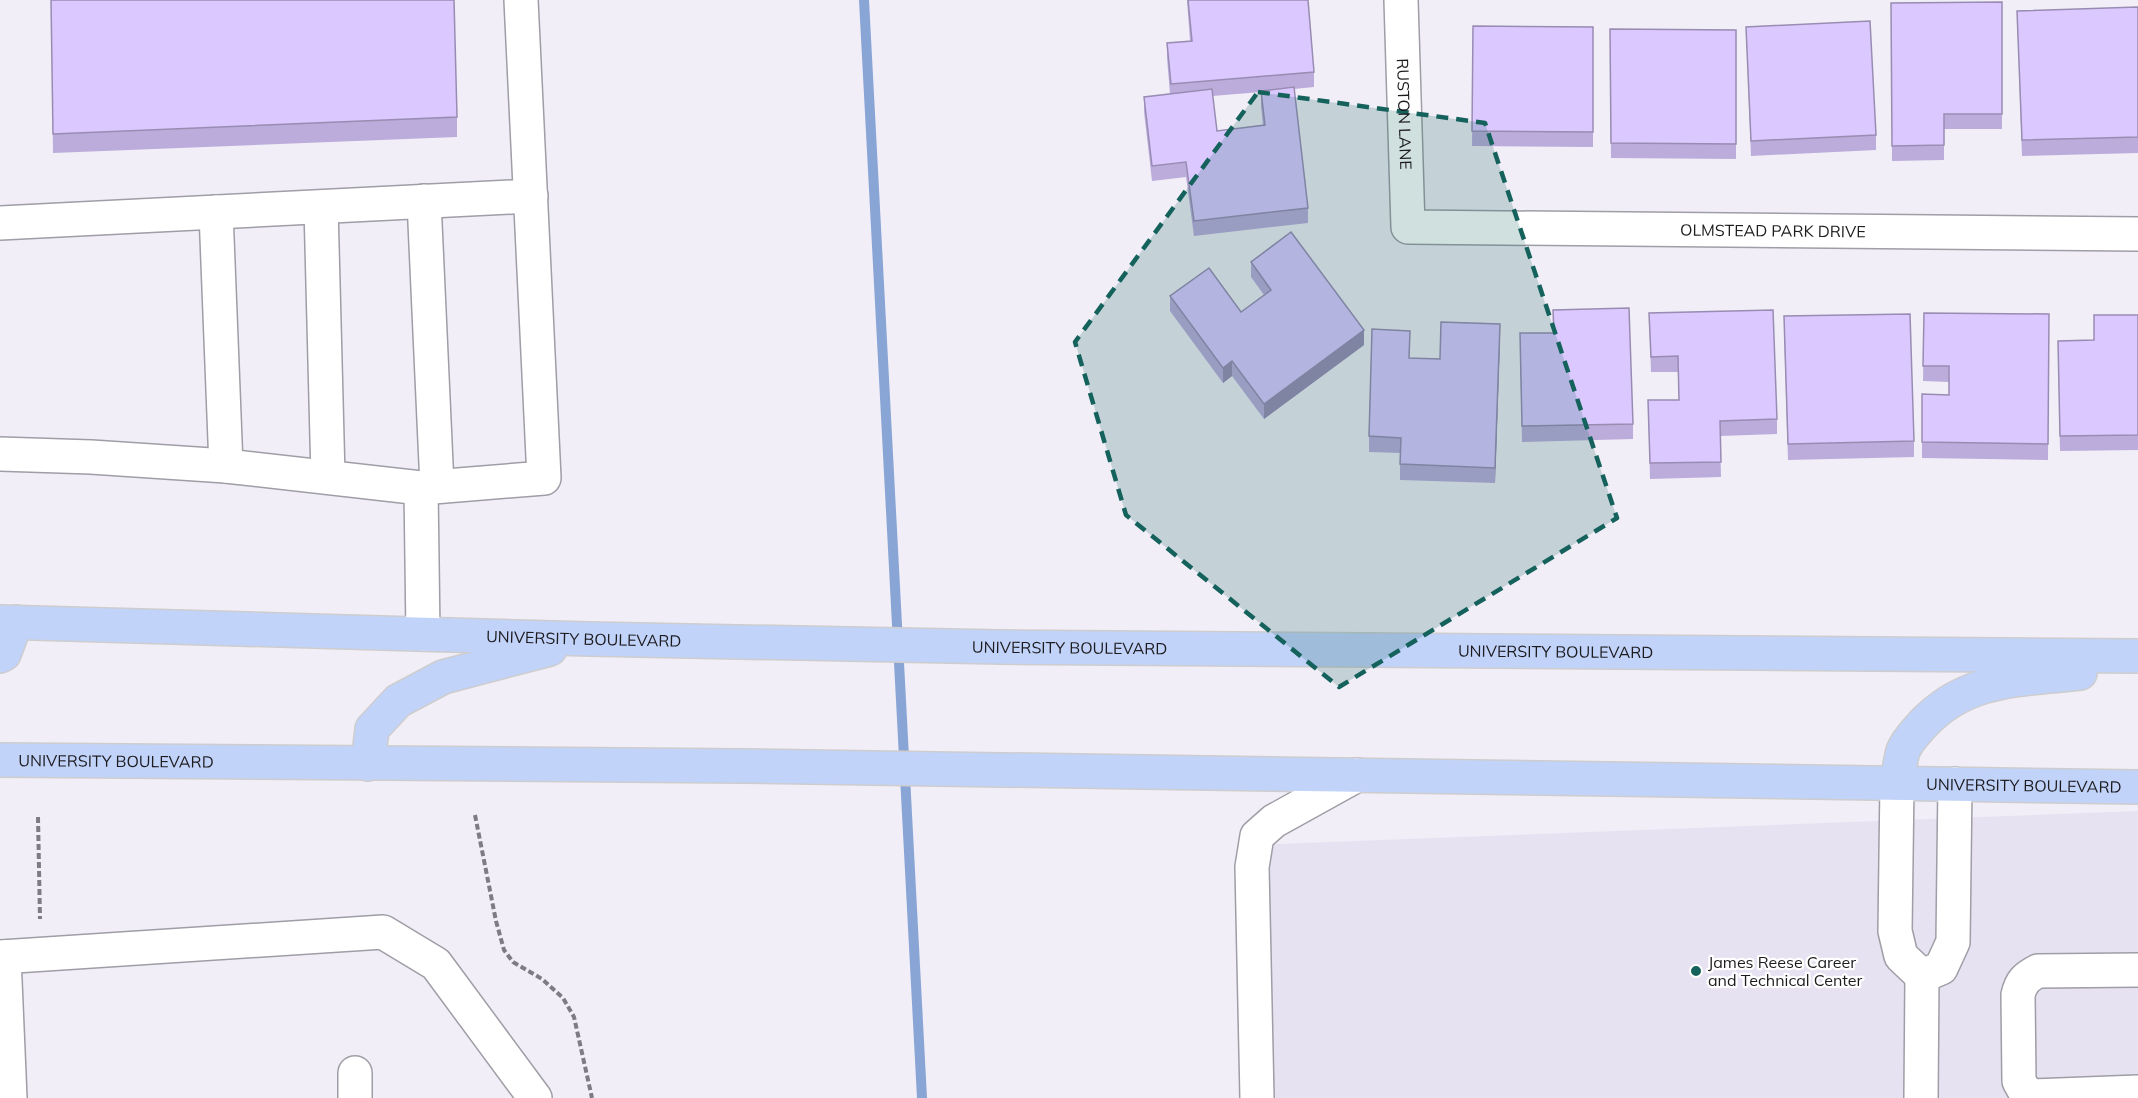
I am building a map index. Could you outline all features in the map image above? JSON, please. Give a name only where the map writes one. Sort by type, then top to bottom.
[{"type":"main road","name":"UNIVERSITY BOULEVARD","points":[[8,622],[590,639],[1000,647],[2138,656]]},
{"type":"main road","points":[[0,656],[4,654],[8,622]]},
{"type":"main road","points":[[368,764],[372,729],[398,701],[443,677],[590,639]]},
{"type":"main road","points":[[1897,783],[1902,753],[1907,743],[1934,712],[1955,697],[1975,688],[2007,682],[2138,664]]},
{"type":"main road","name":"UNIVERSITY BOULEVARD","points":[[0,760],[743,766],[2138,787]]},
{"type":"street","points":[[0,454],[91,457],[226,466],[429,487],[544,478],[521,0]]},
{"type":"street","name":"RUSTON LANE","points":[[1401,0],[1408,227]]},
{"type":"street","points":[[0,223],[531,196]]},
{"type":"street","points":[[423,634],[429,487],[424,201]]},
{"type":"street","points":[[321,207],[327,477]]},
{"type":"street","points":[[216,212],[226,466]]},
{"type":"street","name":"OLMSTEAD PARK DRIVE","points":[[1408,227],[2138,234]]},
{"type":"street","points":[[1257,1098],[1252,867],[1257,836],[1274,820],[1357,775]]},
{"type":"street","points":[[1897,783],[1895,931],[1900,956],[1922,976],[1921,1098]]},
{"type":"street","points":[[1922,976],[1941,968],[1953,942],[1955,784]]},
{"type":"street","points":[[10,1098],[2,957],[383,932],[436,964],[535,1098]]},
{"type":"street","points":[[2138,970],[2038,971],[2028,976],[2021,984],[2018,995],[2019,1081],[2024,1090],[2032,1096],[2138,1092]]},
{"type":"path","points":[[475,815],[504,950],[513,962],[542,979],[563,998],[574,1017],[592,1098]]},
{"type":"highlighted area","points":[[1258,92],[1485,123],[1617,518],[1339,687],[1126,515],[1075,342]]},
{"type":"shaded area","name":"James Reese Career and Technical Center","points":[[2138,811],[2138,1098],[1256,1098],[1252,845]]},
{"type":"building","points":[[51,0],[454,0],[457,117],[53,134]]},
{"type":"building","points":[[1188,0],[1308,0],[1314,72],[1171,84],[1167,43],[1192,41]]},
{"type":"building","points":[[2002,2],[2002,114],[1944,114],[1944,145],[1892,146],[1891,3]]},
{"type":"building","points":[[2138,7],[2138,137],[2022,140],[2017,11]]},
{"type":"building","points":[[1870,21],[1876,135],[1751,141],[1746,27]]},
{"type":"building","points":[[1473,26],[1593,27],[1593,132],[1472,131]]},
{"type":"building","points":[[1610,29],[1736,30],[1736,144],[1611,143]]},
{"type":"building","points":[[1294,87],[1308,208],[1194,221],[1186,162],[1152,166],[1144,97],[1212,89],[1217,131],[1265,125],[1261,91]]},
{"type":"building","points":[[1291,232],[1364,330],[1264,404],[1232,361],[1223,368],[1170,296],[1209,268],[1241,312],[1271,290],[1251,262]]},
{"type":"building","points":[[1629,308],[1633,424],[1522,426],[1520,333],[1554,333],[1553,310]]},
{"type":"building","points":[[1773,310],[1777,419],[1720,421],[1721,462],[1650,463],[1648,400],[1679,400],[1678,356],[1651,357],[1649,313]]},
{"type":"building","points":[[1924,313],[2049,314],[2048,444],[1922,442],[1922,394],[1949,395],[1949,366],[1923,366]]},
{"type":"building","points":[[1910,314],[1914,441],[1788,444],[1784,316]]},
{"type":"building","points":[[2094,315],[2138,315],[2138,435],[2060,436],[2058,341],[2094,340]]},
{"type":"building","points":[[1441,322],[1500,324],[1495,468],[1400,464],[1401,438],[1369,436],[1372,329],[1410,331],[1409,358],[1440,359]]},
{"type":"waterway","points":[[864,0],[922,1098]]},
{"type":"place","name":"James Reese Career and Technical Center","points":[[1696,971]]}]
